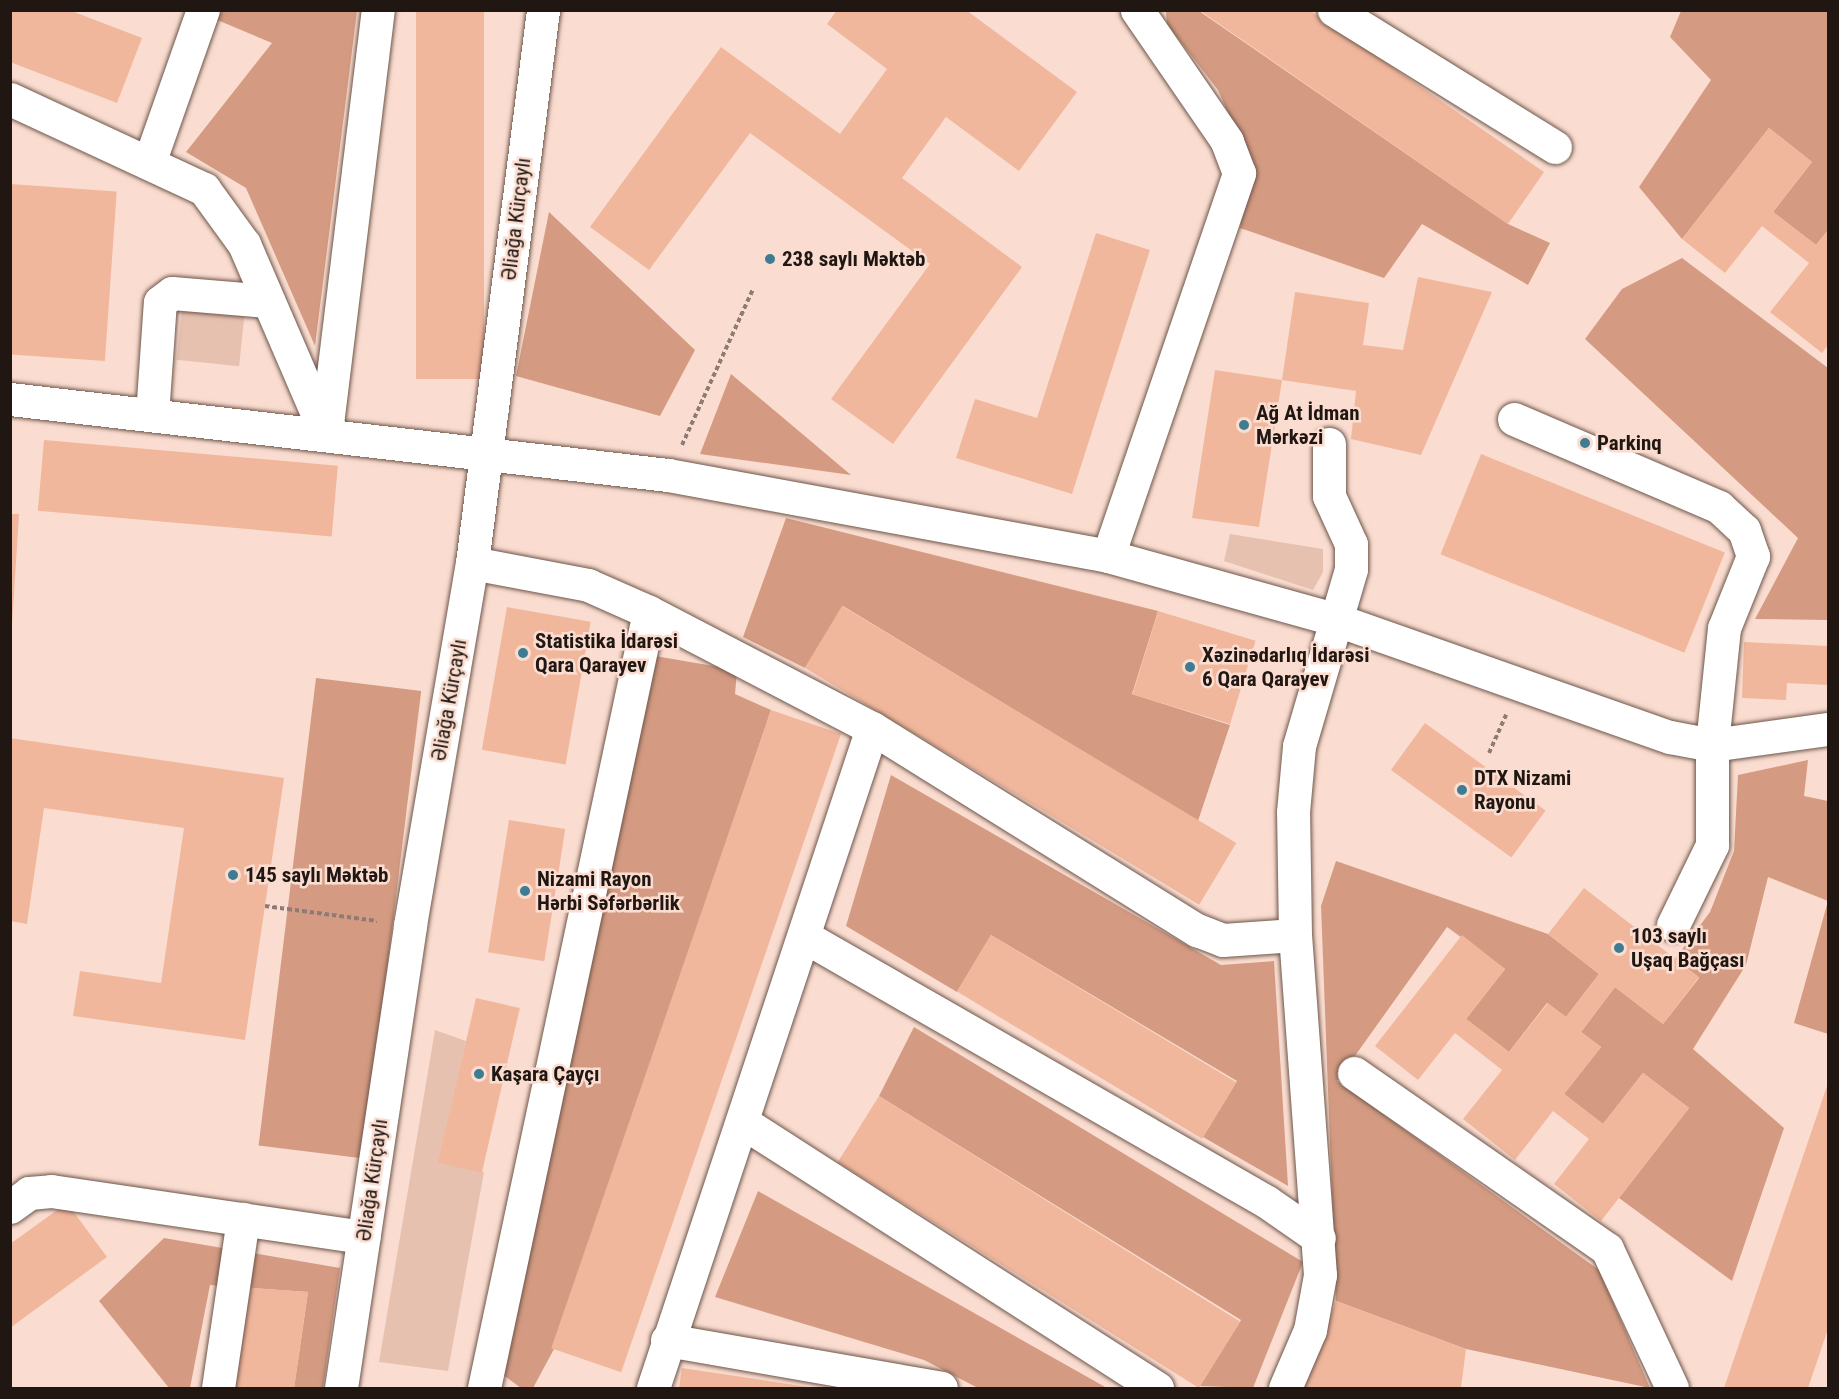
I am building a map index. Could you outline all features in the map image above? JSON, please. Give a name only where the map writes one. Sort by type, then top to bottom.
[{"type":"street","points":[[149,163],[203,10]]},
{"type":"street","points":[[326,434],[378,10]]},
{"type":"street","name":"Əliağa Kürçaylı","points":[[341,1389],[410,925],[472,562],[543,10]]},
{"type":"street","points":[[1108,556],[1239,173],[1227,141],[1137,10]]},
{"type":"street","points":[[1334,10],[1555,147]]},
{"type":"street","points":[[10,99],[204,189],[244,244],[326,434]]},
{"type":"street","points":[[152,415],[160,302],[172,293],[268,301]]},
{"type":"street","points":[[10,399],[326,434],[484,458],[668,475],[1108,556],[1337,620],[1518,687],[1712,746],[1828,729]]},
{"type":"street","points":[[1514,419],[1719,507],[1744,530],[1753,556],[1724,628],[1712,746],[1712,845],[1673,925]]},
{"type":"street","points":[[1285,1389],[1310,1329],[1320,1275],[1295,935],[1293,813],[1299,746],[1351,568],[1351,544],[1329,496],[1329,444]]},
{"type":"street","points":[[472,562],[588,585],[649,612],[872,729],[1197,930],[1223,940],[1295,935]]},
{"type":"street","points":[[484,1389],[649,612]]},
{"type":"street","points":[[653,1389],[667,1340],[807,938],[872,729]]},
{"type":"street","points":[[807,938],[1267,1202],[1319,1238]]},
{"type":"street","points":[[1354,1073],[1607,1249],[1672,1389]]},
{"type":"street","points":[[744,1123],[1157,1389]]},
{"type":"street","points":[[10,1207],[29,1193],[51,1191],[364,1237]]},
{"type":"street","points":[[218,1389],[243,1219]]},
{"type":"street","points":[[667,1340],[941,1389]]},
{"type":"path","points":[[668,475],[753,289]]},
{"type":"path","points":[[1490,753],[1518,687]]},
{"type":"path","points":[[265,906],[410,925]]},
{"type":"shaded area","points":[[196,11],[357,11],[315,346],[246,188],[186,152],[272,43]]},
{"type":"shaded area","points":[[1166,11],[1199,11],[1508,224],[1550,243],[1528,285],[1422,224],[1384,278],[1240,228],[1252,167],[1218,90],[1167,24]]},
{"type":"shaded area","points":[[1681,11],[1828,11],[1828,230],[1816,245],[1773,212],[1812,162],[1769,128],[1682,239],[1639,187],[1711,80],[1670,37]]},
{"type":"shaded area","points":[[549,212],[695,350],[660,416],[516,376]]},
{"type":"shaded area","points":[[1682,258],[1828,368],[1828,620],[1755,619],[1798,538],[1585,339],[1622,289]]},
{"type":"shaded area","points":[[182,307],[245,314],[239,366],[176,360]]},
{"type":"shaded area","points":[[731,374],[851,475],[700,454]]},
{"type":"shaded area","points":[[786,518],[1158,611],[1132,694],[1230,725],[1198,821],[843,606],[805,668],[743,637]]},
{"type":"shaded area","points":[[1230,534],[1323,549],[1323,572],[1313,590],[1224,561]]},
{"type":"shaded area","points":[[655,656],[737,670],[735,694],[771,710],[554,1349],[533,1388],[521,1388],[495,1369]]},
{"type":"shaded area","points":[[316,678],[421,691],[364,1158],[259,1145]]},
{"type":"shaded area","points":[[1808,760],[1804,796],[1828,801],[1828,901],[1768,877],[1746,965],[1693,1049],[1784,1128],[1732,1281],[1619,1198],[1689,1108],[1643,1073],[1603,1124],[1564,1094],[1601,1047],[1581,1032],[1615,987],[1663,1024],[1699,978],[1675,959],[1710,912],[1734,851],[1738,775]]},
{"type":"shaded area","points":[[891,775],[1221,965],[1274,961],[1288,1186],[1203,1137],[1237,1081],[991,935],[957,992],[846,926]]},
{"type":"shaded area","points":[[1336,861],[1548,934],[1599,974],[1566,1017],[1547,1003],[1509,1052],[1466,1019],[1505,969],[1447,927],[1337,1081],[1599,1270],[1650,1388],[1466,1349],[1336,1301],[1321,906]]},
{"type":"shaded area","points":[[1828,901],[1828,1034],[1794,1023]]},
{"type":"shaded area","points":[[914,1027],[1303,1262],[1253,1388],[1200,1386],[1241,1320],[879,1096]]},
{"type":"shaded area","points":[[435,1030],[466,1041],[440,1163],[484,1172],[448,1371],[379,1362]]},
{"type":"shaded area","points":[[758,1191],[1107,1388],[978,1388],[924,1360],[715,1297]]},
{"type":"shaded area","points":[[164,1238],[340,1268],[323,1388],[294,1388],[308,1292],[210,1285],[190,1388],[169,1388],[99,1301]]},
{"type":"building","points":[[10,10],[69,10],[142,38],[117,103],[10,62]]},
{"type":"building","points":[[416,10],[484,10],[484,379],[416,379]]},
{"type":"building","points":[[837,10],[966,10],[1077,92],[1019,171],[946,117],[902,178],[1022,267],[893,444],[831,399],[930,264],[750,133],[649,270],[590,227],[721,47],[840,134],[887,69],[827,24]]},
{"type":"building","points":[[1199,10],[1309,10],[1544,172],[1508,224]]},
{"type":"building","points":[[1769,128],[1812,162],[1773,212],[1816,245],[1828,230],[1828,345],[1822,353],[1770,312],[1809,263],[1762,226],[1725,273],[1682,239]]},
{"type":"building","points":[[10,184],[117,191],[105,361],[10,354]]},
{"type":"building","points":[[1096,233],[1150,250],[1072,494],[956,458],[975,399],[1037,418]]},
{"type":"building","points":[[1418,277],[1492,292],[1421,455],[1351,439],[1356,391],[1282,380],[1295,292],[1369,303],[1363,345],[1403,350]]},
{"type":"building","points":[[1215,370],[1282,380],[1259,527],[1192,518]]},
{"type":"building","points":[[44,440],[338,466],[332,536],[38,511]]},
{"type":"building","points":[[1481,454],[1725,553],[1684,653],[1441,554]]},
{"type":"building","points":[[10,514],[19,514],[12,625],[10,625]]},
{"type":"building","points":[[842,606],[1236,843],[1199,905],[805,668]]},
{"type":"building","points":[[507,607],[591,622],[566,765],[482,750]]},
{"type":"building","points":[[1158,611],[1256,641],[1230,724],[1133,694]]},
{"type":"building","points":[[1744,642],[1828,646],[1828,685],[1787,683],[1786,700],[1742,698]]},
{"type":"building","points":[[771,710],[841,734],[621,1372],[551,1348]]},
{"type":"building","points":[[1425,723],[1546,811],[1511,858],[1391,770]]},
{"type":"building","points":[[10,738],[284,778],[245,1040],[73,1016],[80,971],[161,983],[184,828],[44,808],[27,924],[10,921]]},
{"type":"building","name":"Nizami Rayon Hərbi Səfərbərlik","points":[[509,820],[565,829],[544,961],[488,952]]},
{"type":"building","points":[[1584,888],[1699,977],[1663,1024],[1615,987],[1581,1032],[1601,1047],[1564,1094],[1603,1124],[1643,1073],[1689,1108],[1601,1221],[1554,1184],[1589,1139],[1553,1111],[1515,1160],[1463,1119],[1502,1070],[1455,1033],[1418,1080],[1375,1046],[1462,935],[1505,969],[1466,1019],[1509,1052],[1548,1003],[1566,1017],[1599,974],[1548,934]]},
{"type":"building","points":[[991,935],[1236,1082],[1202,1139],[957,992]]},
{"type":"building","points":[[476,998],[520,1008],[482,1173],[438,1163]]},
{"type":"building","points":[[1828,1083],[1828,1329],[1808,1388],[1724,1388]]},
{"type":"building","points":[[879,1096],[1240,1322],[1199,1388],[838,1162]]},
{"type":"building","points":[[67,1203],[107,1257],[10,1328],[10,1244]]},
{"type":"building","points":[[240,1287],[308,1292],[294,1388],[228,1388]]},
{"type":"building","points":[[1336,1301],[1466,1349],[1461,1388],[1305,1388]]},
{"type":"building","points":[[682,1368],[808,1387],[808,1388],[679,1388]]},
{"type":"place","name":"238 saylı Məktəb","points":[[770,259]]},
{"type":"place","name":"Ağ At İdman Mərkəzi","points":[[1244,425]]},
{"type":"place","name":"Parkinq","points":[[1585,443]]},
{"type":"place","name":"Statistika İdarəsi Qara Qarayev","points":[[523,653]]},
{"type":"place","name":"Xəzinədarlıq İdarəsi 6 Qara Qarayev","points":[[1190,667]]},
{"type":"place","name":"DTX Nizami Rayonu","points":[[1462,790]]},
{"type":"place","name":"145 saylı Məktəb","points":[[233,875]]},
{"type":"place","name":"Nizami Rayon Hərbi Səfərbərlik","points":[[525,891]]},
{"type":"place","name":"103 saylı Uşaq Bağçası","points":[[1619,948]]},
{"type":"place","name":"Kaşara Çayçı","points":[[479,1074]]}]
